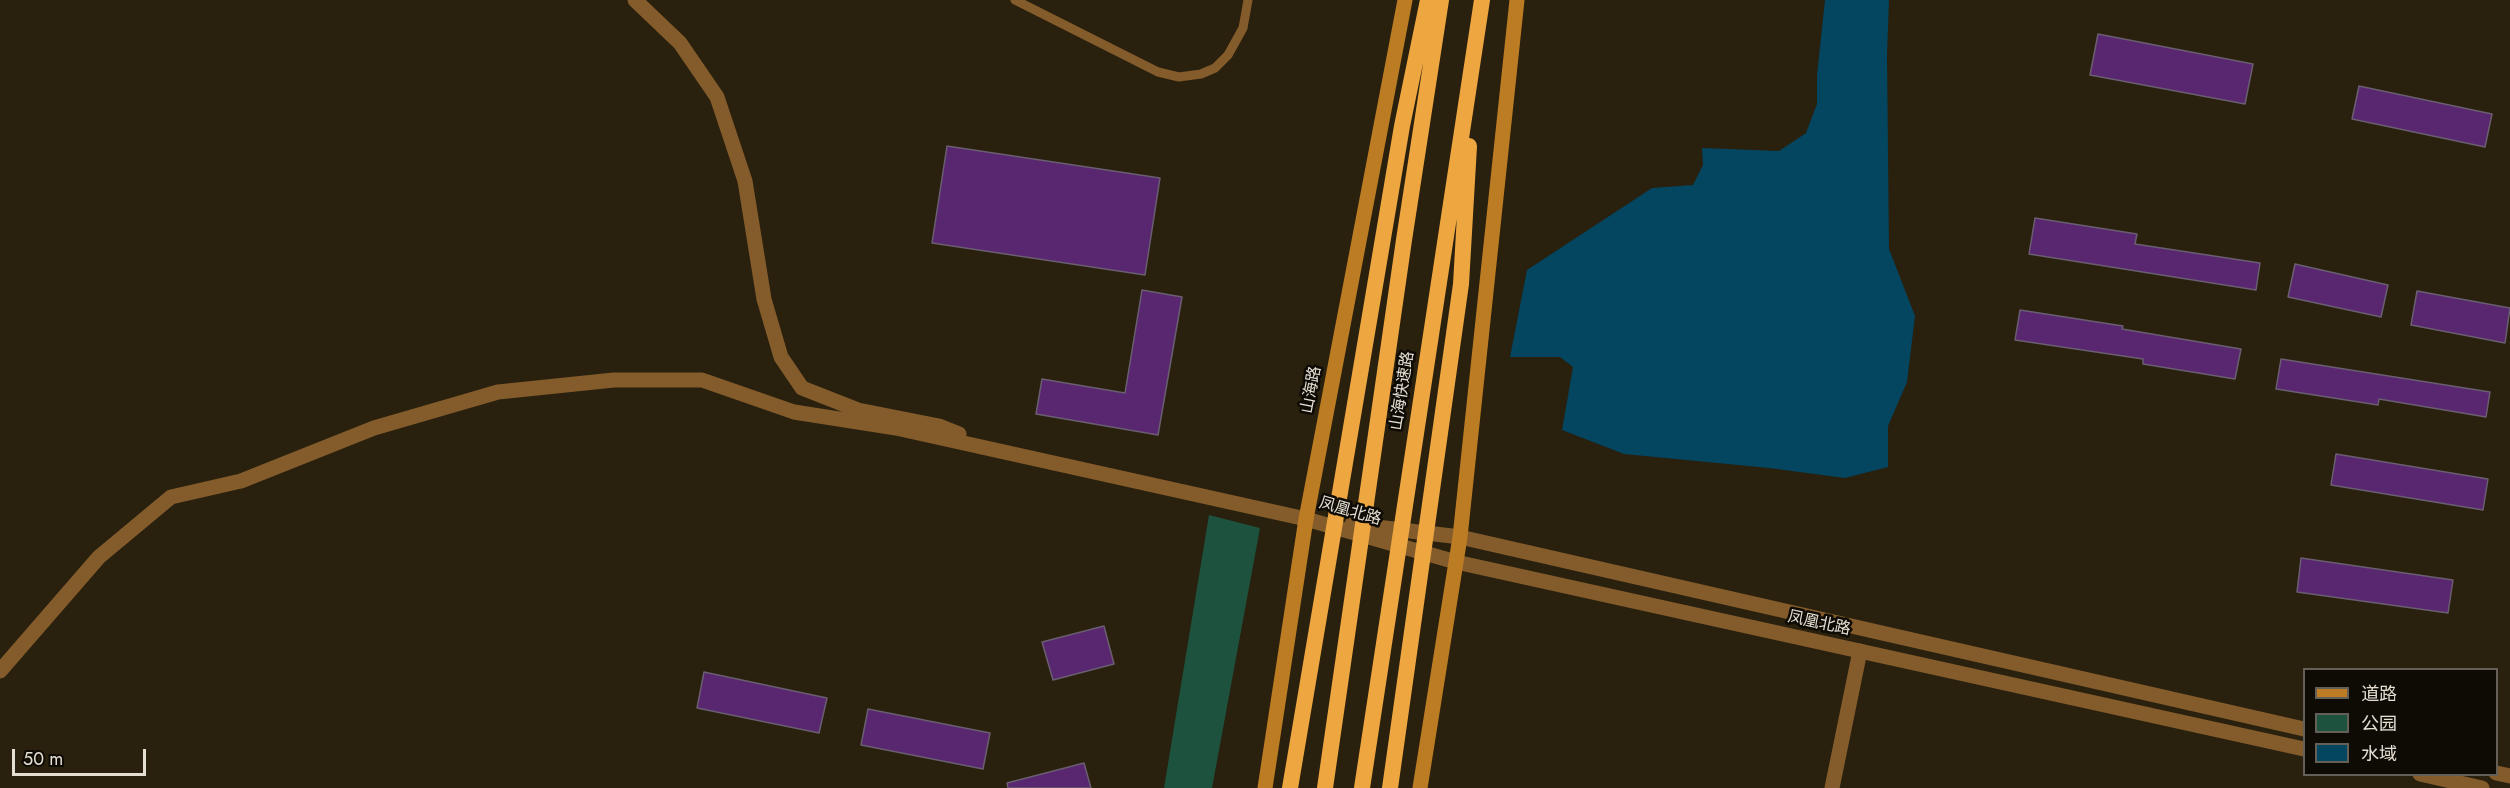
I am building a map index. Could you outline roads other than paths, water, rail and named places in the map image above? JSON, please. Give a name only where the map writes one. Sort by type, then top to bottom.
[{"type":"highway","points":[[1290,788],[1402,126],[1428,0]]},
{"type":"highway","name":"山海快速路","points":[[1325,788],[1402,252],[1441,0]]},
{"type":"highway","name":"山海快速路","points":[[1362,788],[1482,0]]},
{"type":"highway","points":[[1390,788],[1461,284],[1474,47]]},
{"type":"main road","name":"山海路","points":[[1265,788],[1306,519],[1405,0]]},
{"type":"main road","points":[[1420,788],[1460,537],[1517,0]]},
{"type":"street","points":[[634,0],[680,43],[717,97],[745,181],[764,299],[781,357],[802,388],[858,410],[939,426],[1018,455]]},
{"type":"street","points":[[0,671],[99,557],[171,497],[241,481],[375,428],[498,392],[614,380],[702,381],[794,412],[896,428],[1306,519]]},
{"type":"street","name":"凤凰北路","points":[[1306,519],[1460,537],[2303,729]]},
{"type":"street","name":"凤凰北路","points":[[1306,519],[1456,562],[2303,749]]},
{"type":"street","points":[[1832,788],[1860,651]]},
{"type":"street","points":[[2429,776],[2482,788]]},
{"type":"lane","points":[[1015,0],[1158,72],[1179,77],[1201,74],[1215,68],[1228,55],[1243,28],[1248,0]]},
{"type":"water","points":[[1825,0],[1889,0],[1887,55],[1889,249],[1915,316],[1907,382],[1888,426],[1888,467],[1845,478],[1624,454],[1562,430],[1573,367],[1560,357],[1510,357],[1527,270],[1652,188],[1693,185],[1703,165],[1702,148],[1779,151],[1806,133],[1817,104],[1817,75]]}]
